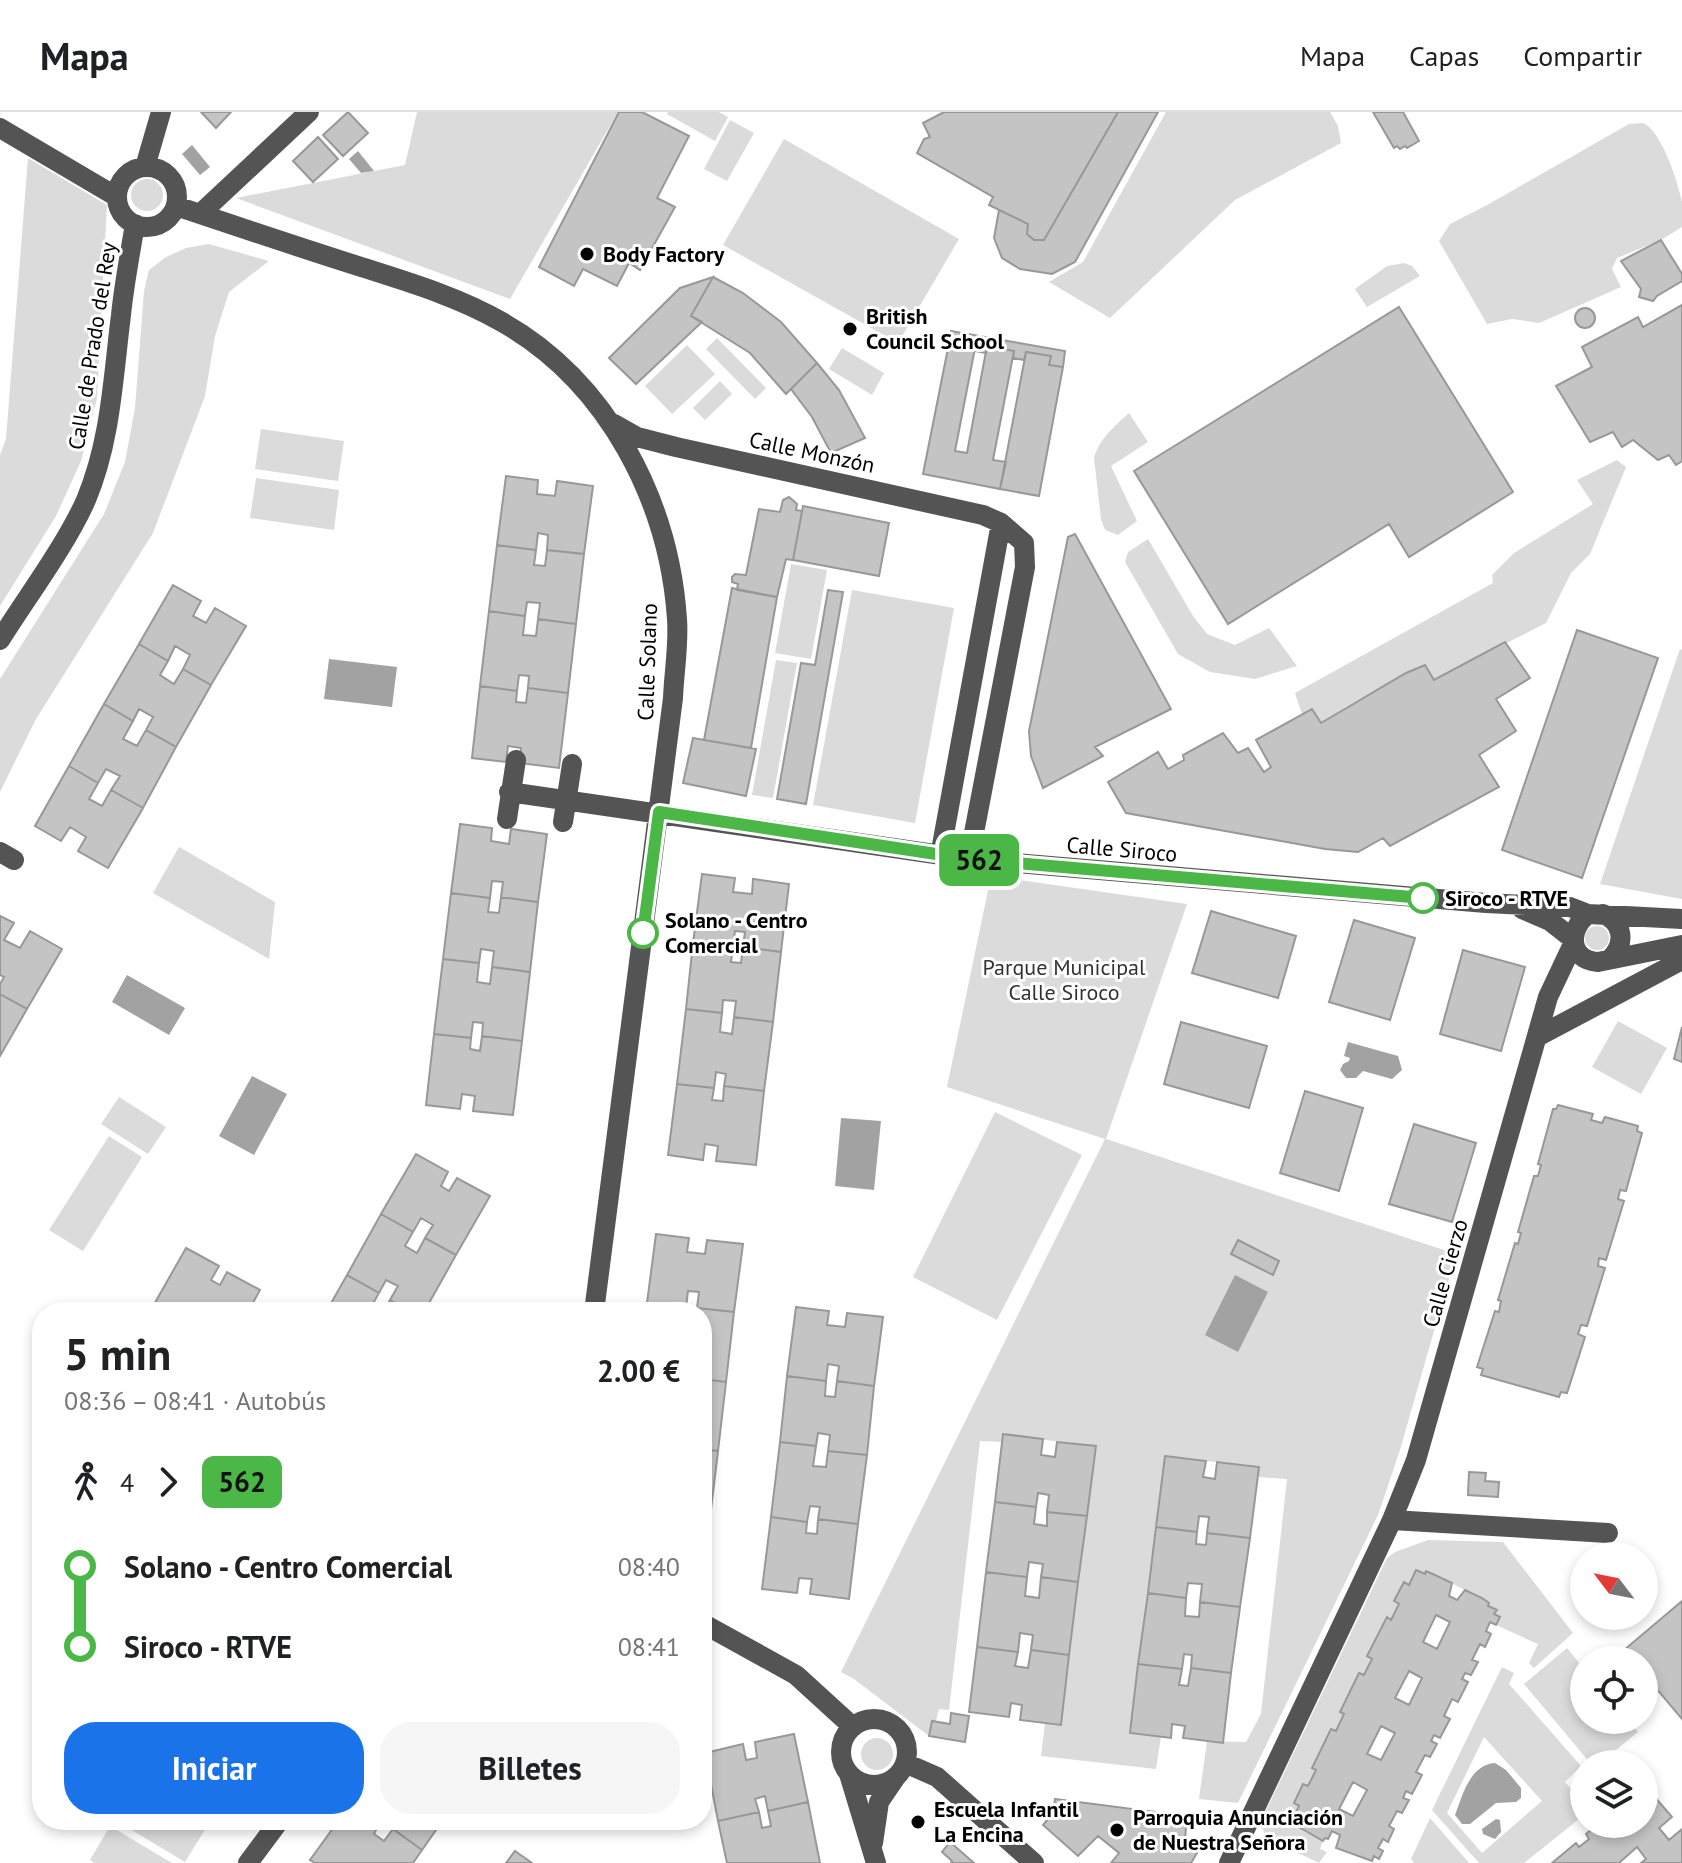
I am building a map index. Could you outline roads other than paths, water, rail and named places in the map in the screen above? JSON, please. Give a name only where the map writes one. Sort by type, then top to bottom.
[{"type":"street","points":[[145,167],[161,112]]},
{"type":"street","points":[[200,214],[309,112]]},
{"type":"street","points":[[0,128],[117,197]]},
{"type":"street","points":[[145,167],[164,172],[176,187],[176,206],[164,222],[155,226],[135,224],[122,214],[117,197],[129,174],[145,167]]},
{"type":"street","name":"Calle Solano","points":[[176,206],[427,289],[502,322],[559,362],[614,424],[655,508],[672,577],[678,622],[673,698],[595,1302]]},
{"type":"street","name":"Calle de Prado del Rey","points":[[0,640],[71,528],[95,474],[113,394],[121,313],[135,224]]},
{"type":"street","name":"Calle Monzón","points":[[614,424],[637,437],[983,515],[1001,523]]},
{"type":"street","points":[[940,856],[1001,523]]},
{"type":"street","points":[[969,859],[1025,567],[1024,543],[1001,523]]},
{"type":"street","points":[[507,819],[516,760]]},
{"type":"street","points":[[563,822],[572,764]]},
{"type":"street","name":"Calle Siroco","points":[[509,792],[636,808],[940,856],[1570,907],[1595,914],[1682,919]]},
{"type":"street","name":"Calle Siroco","points":[[1512,904],[1550,921],[1573,942]]},
{"type":"street","points":[[1611,958],[1620,945],[1620,929],[1610,917],[1595,914],[1577,924],[1573,942],[1585,959],[1598,962],[1682,945]]},
{"type":"street","name":"Calle Cierzo","points":[[1229,1863],[1392,1520],[1416,1460],[1548,997],[1573,942]]},
{"type":"street","points":[[1537,1037],[1682,960]]},
{"type":"street","points":[[1392,1520],[1608,1533]]},
{"type":"street","points":[[712,1629],[796,1675],[853,1727]]},
{"type":"street","points":[[872,1719],[893,1725],[905,1742],[901,1769],[879,1802],[874,1855],[841,1755],[846,1735],[853,1727],[872,1719]]},
{"type":"street","points":[[849,1774],[867,1784],[878,1785],[901,1769],[937,1777],[1034,1863]]},
{"type":"street","points":[[248,1863],[273,1830]]},
{"type":"place","name":"Body Factory","points":[[587,254]]},
{"type":"place","name":"British Council School","points":[[850,329]]},
{"type":"place","name":"Siroco - RTVE","points":[[1423,898]]},
{"type":"place","name":"Solano - Centro Comercial","points":[[643,933]]},
{"type":"place","name":"Escuela Infantil La Encina","points":[[918,1822]]},
{"type":"place","name":"Parroquia Anunciación de Nuestra Señora","points":[[1117,1830]]},
{"type":"park label","name":"Parque Municipal Calle Siroco","points":[[1064,980]]}]
